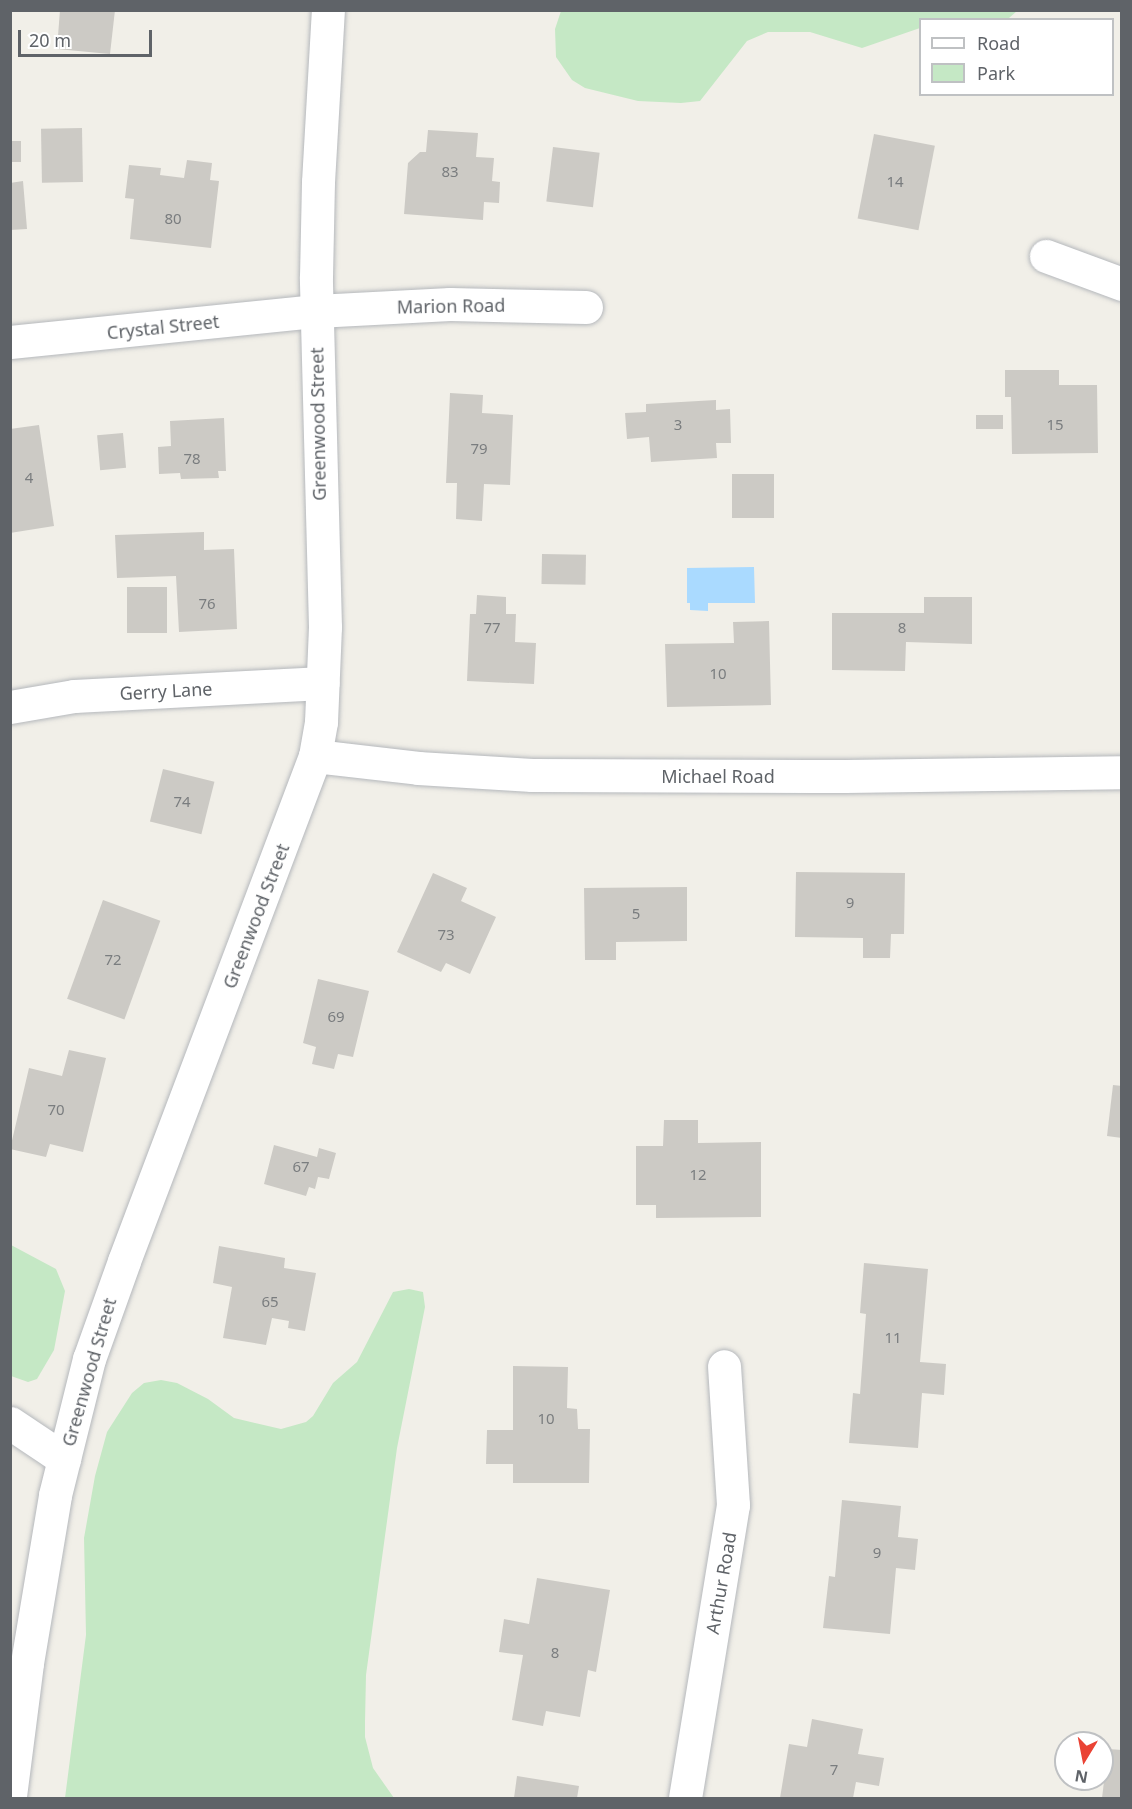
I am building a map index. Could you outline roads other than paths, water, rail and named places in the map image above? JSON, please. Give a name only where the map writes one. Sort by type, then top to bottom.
[{"type":"street","name":"Greenwood Street","points":[[10,1796],[34,1615],[64,1459],[89,1359],[315,756],[323,683],[325,627],[316,311],[318,182],[328,10]]},
{"type":"street","points":[[1046,256],[1122,284]]},
{"type":"street","name":"Marion Road","points":[[316,311],[450,304],[586,307]]},
{"type":"street","name":"Crystal Street","points":[[10,342],[316,311]]},
{"type":"street","name":"Gerry Lane","points":[[10,707],[74,696],[323,683]]},
{"type":"street","name":"Michael Road","points":[[315,756],[429,769],[532,776],[845,776],[1122,772]]},
{"type":"street","name":"Arthur Road","points":[[685,1798],[733,1505],[724,1366]]},
{"type":"street","points":[[10,1423],[64,1459]]},
{"type":"water","points":[[754,567],[755,603],[708,603],[708,611],[690,610],[690,603],[687,603],[687,568]]}]
